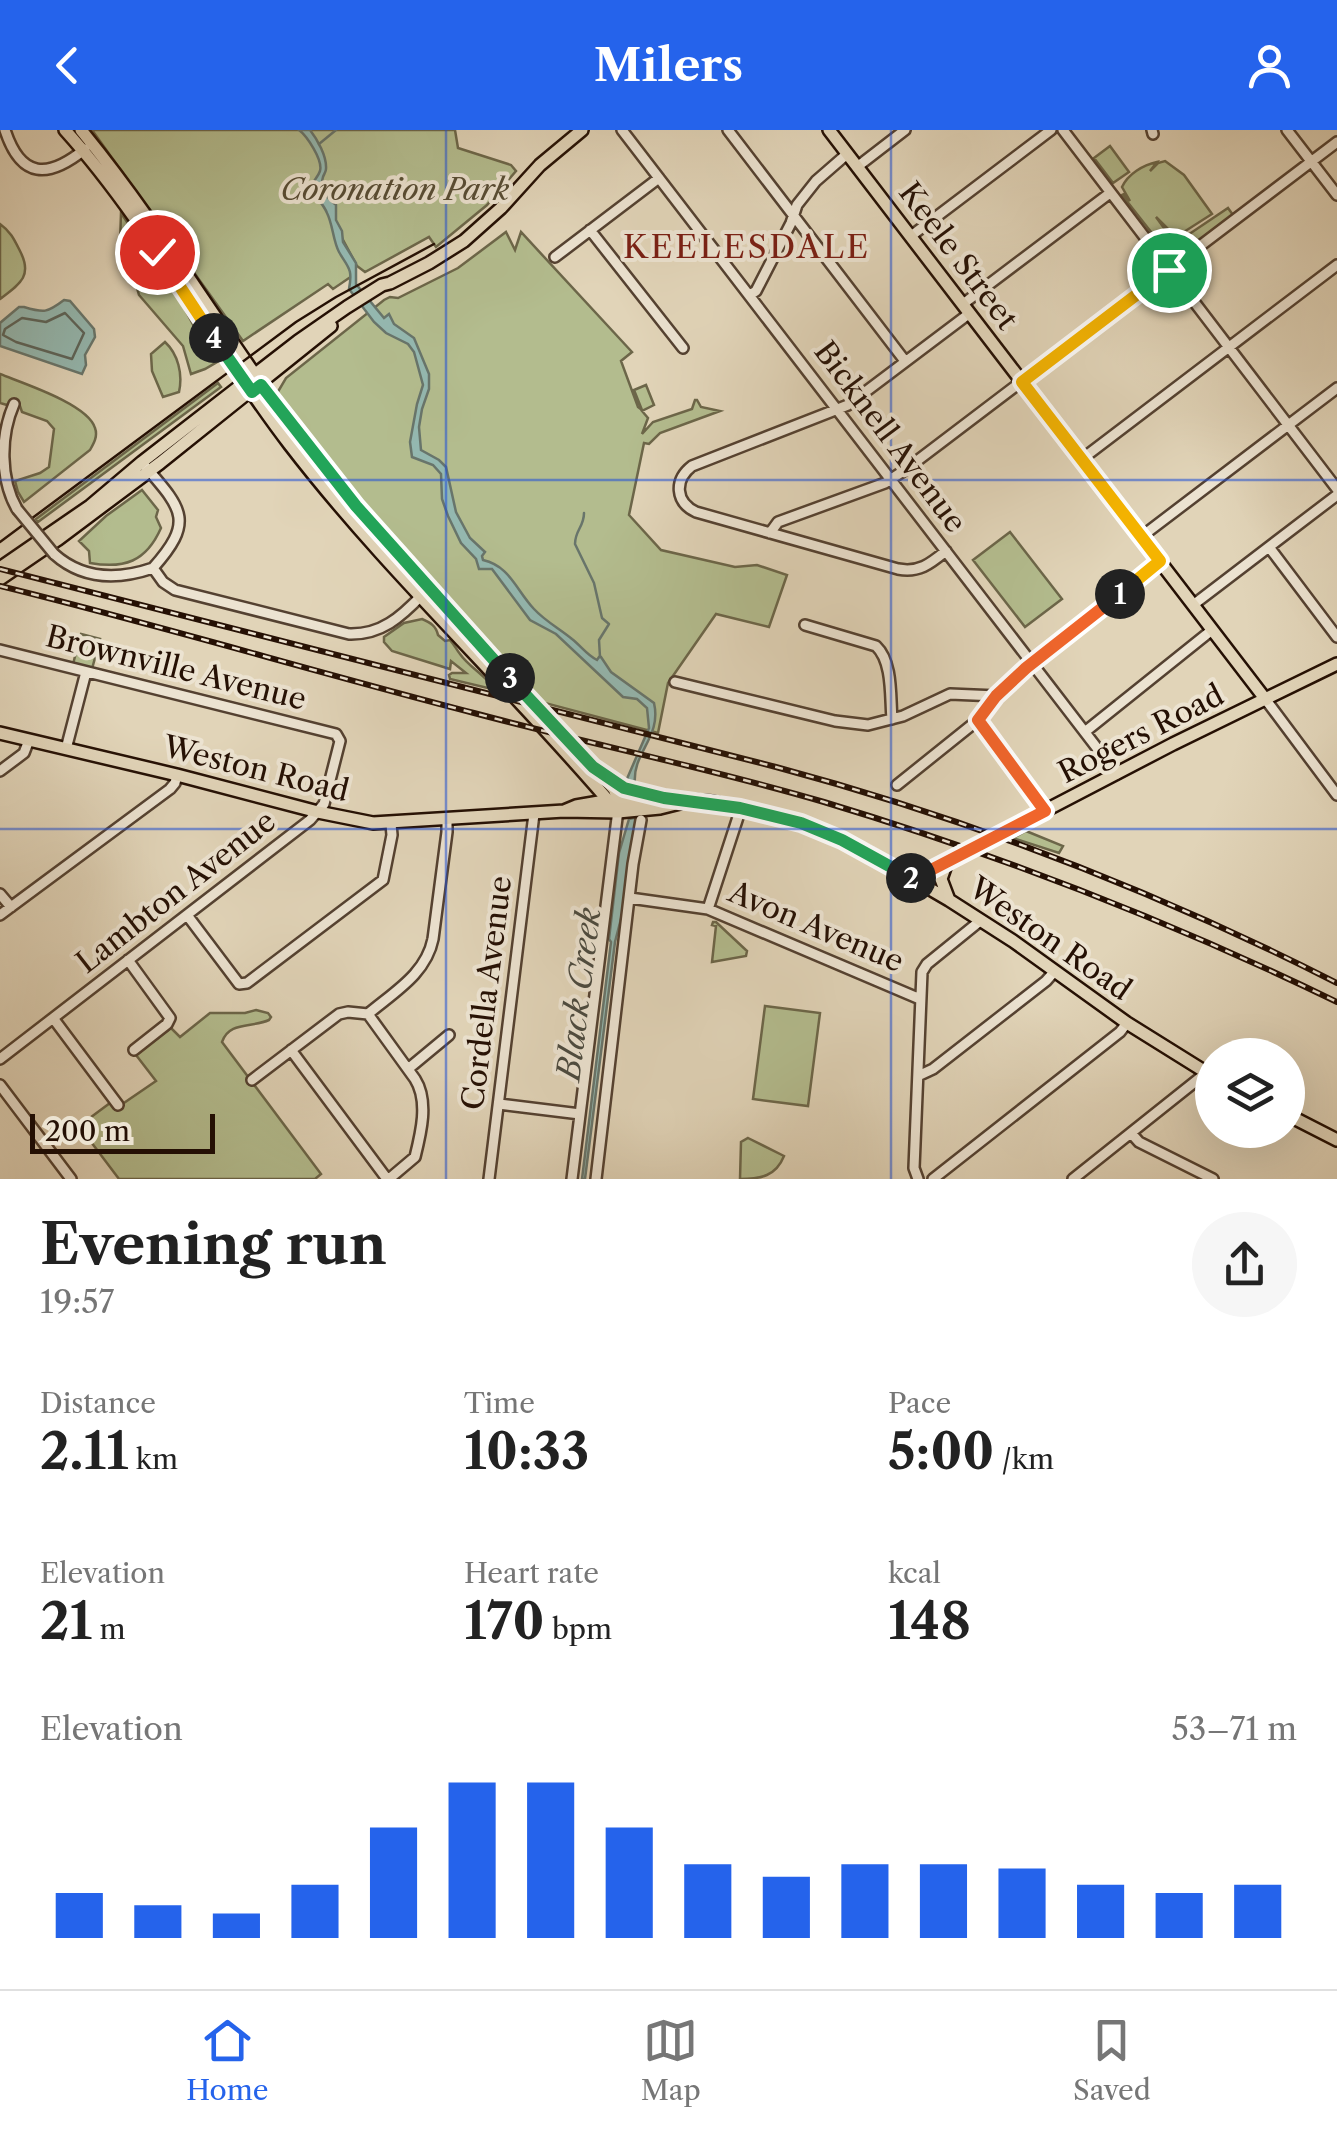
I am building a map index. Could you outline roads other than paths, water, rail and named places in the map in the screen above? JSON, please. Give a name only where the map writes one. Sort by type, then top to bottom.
[{"type":"main road","points":[[66,130],[87,147],[144,212],[290,445],[344,512],[589,770],[614,789],[613,807]]},
{"type":"main road","points":[[81,130],[87,147]]},
{"type":"main road","points":[[0,568],[146,466],[350,309],[464,241],[501,208],[540,164],[582,130]]},
{"type":"main road","name":"Keele Street","points":[[830,130],[1266,700]]},
{"type":"main road","points":[[0,579],[57,540],[146,466]]},
{"type":"main road","name":"Rogers Road","points":[[922,885],[929,871],[1337,664]]},
{"type":"main road","name":"Weston Road","points":[[0,732],[364,822],[391,824],[570,809],[660,808],[684,801]]},
{"type":"main road","points":[[589,770],[624,788],[664,798]]},
{"type":"main road","points":[[570,809],[583,804],[592,794],[589,770]]},
{"type":"main road","name":"Weston Road","points":[[613,807],[664,798],[712,802],[801,823],[842,840],[949,900],[1195,1066]]},
{"type":"main road","points":[[949,861],[942,879],[949,900]]},
{"type":"main road","points":[[1305,1123],[1337,1140]]},
{"type":"street","points":[[5,130],[15,154],[36,168],[60,167],[87,147]]},
{"type":"street","name":"Bicknell Avenue","points":[[622,130],[1117,774]]},
{"type":"street","points":[[728,130],[906,361]]},
{"type":"street","points":[[857,167],[906,130]]},
{"type":"street","points":[[911,236],[1051,130]]},
{"type":"street","points":[[1063,130],[1337,492],[1193,605]]},
{"type":"street","points":[[1287,130],[1337,195]]},
{"type":"street","points":[[770,533],[778,522],[891,479],[1337,142]]},
{"type":"street","points":[[750,295],[756,290],[797,205],[816,181],[847,154]]},
{"type":"street","points":[[555,256],[659,178]]},
{"type":"street","points":[[946,551],[922,568],[904,570],[706,515],[687,507],[679,486],[683,474],[692,466],[848,405],[1110,193]]},
{"type":"street","points":[[590,230],[683,348]]},
{"type":"street","points":[[1082,459],[1337,265]]},
{"type":"street","points":[[1141,537],[1337,388]]},
{"type":"street","points":[[14,404],[5,434],[3,475],[9,497],[54,554],[69,566],[96,575],[123,576],[153,568],[168,552],[180,525],[176,504],[146,466]]},
{"type":"street","points":[[1269,548],[1337,637]]},
{"type":"street","points":[[897,785],[978,720],[996,696],[1033,663],[1160,561]]},
{"type":"street","points":[[153,568],[175,590],[349,634],[371,633],[388,626],[423,593]]},
{"type":"street","points":[[805,625],[882,651],[892,719]]},
{"type":"street","points":[[1086,731],[1212,630]]},
{"type":"street","name":"Brownville Avenue","points":[[0,650],[339,736]]},
{"type":"street","points":[[66,749],[86,672]]},
{"type":"street","points":[[676,682],[868,726],[943,696],[996,696]]},
{"type":"street","points":[[970,694],[978,708],[978,720],[1045,811]]},
{"type":"street","name":"Keele Street","points":[[1266,700],[1337,795]]},
{"type":"street","name":"Lambton Avenue","points":[[1,1055],[318,812],[324,804],[339,736]]},
{"type":"street","points":[[0,771],[24,752],[30,740]]},
{"type":"street","points":[[0,916],[170,789],[178,775]]},
{"type":"street","points":[[572,1179],[613,807]]},
{"type":"street","points":[[708,909],[740,808]]},
{"type":"street","name":"Cordella Avenue","points":[[489,1179],[534,814]]},
{"type":"street","points":[[252,1080],[340,1014],[368,1014],[426,961],[431,949],[446,820]]},
{"type":"street","points":[[596,1179],[641,820]]},
{"type":"street","points":[[187,916],[241,984],[247,983],[384,880],[391,824]]},
{"type":"street","points":[[0,894],[10,907]]},
{"type":"street","name":"Avon Avenue","points":[[630,898],[708,909],[920,999],[914,1168],[918,1179]]},
{"type":"street","points":[[920,999],[926,964],[980,920]]},
{"type":"street","points":[[128,960],[170,1018],[134,1050]]},
{"type":"street","points":[[918,1076],[1054,972]]},
{"type":"street","points":[[291,1050],[388,1179],[410,1163],[417,1150],[424,1100],[422,1090],[368,1014]]},
{"type":"street","points":[[52,1018],[118,1106]]},
{"type":"street","points":[[933,1179],[1120,1032],[1127,1022]]},
{"type":"street","points":[[408,1069],[449,1035]]},
{"type":"street","points":[[0,1085],[71,1179]]},
{"type":"street","points":[[1074,1179],[1195,1086]]},
{"type":"street","points":[[499,1104],[580,1114]]},
{"type":"street","points":[[1132,1133],[1139,1142],[1212,1179]]},
{"type":"water","points":[[299,130],[310,130],[323,153],[323,189],[336,205],[343,242],[356,263],[356,284],[384,318],[389,314],[394,324],[414,338],[429,374],[419,427],[421,450],[446,467],[456,512],[470,538],[485,552],[483,560],[506,573],[543,617],[593,658],[601,657],[611,672],[654,703],[654,726],[635,772],[635,783],[626,781],[649,728],[647,708],[637,699],[623,697],[556,634],[530,620],[492,569],[479,569],[448,516],[442,499],[441,474],[433,465],[412,457],[410,442],[423,385],[414,352],[374,322],[349,289],[349,269],[337,248],[327,213],[311,187],[320,171],[319,161]]},
{"type":"water","points":[[64,300],[70,301],[94,329],[95,337],[85,355],[82,374],[0,346],[0,323],[19,307],[45,311]]},
{"type":"water","points":[[639,817],[615,942],[582,1179],[619,853],[629,819]]},
{"type":"waterway","points":[[319,144],[336,130]]},
{"type":"waterway","points":[[584,513],[575,544],[594,583],[602,618],[609,624],[599,640],[600,657]]},
{"type":"tram line","points":[[0,542],[296,322],[434,244]]},
{"type":"railway","points":[[0,569],[848,787],[992,834],[1132,888],[1337,983]]},
{"type":"railway","points":[[0,586],[824,802],[1085,892],[1212,944],[1337,1002]]},
{"type":"district","name":"KEELESDALE","points":[[747,247]]},
{"type":"park label","name":"Coronation Park","points":[[395,190]]},
{"type":"water label","name":"Black Creek","points":[[579,994]]}]
